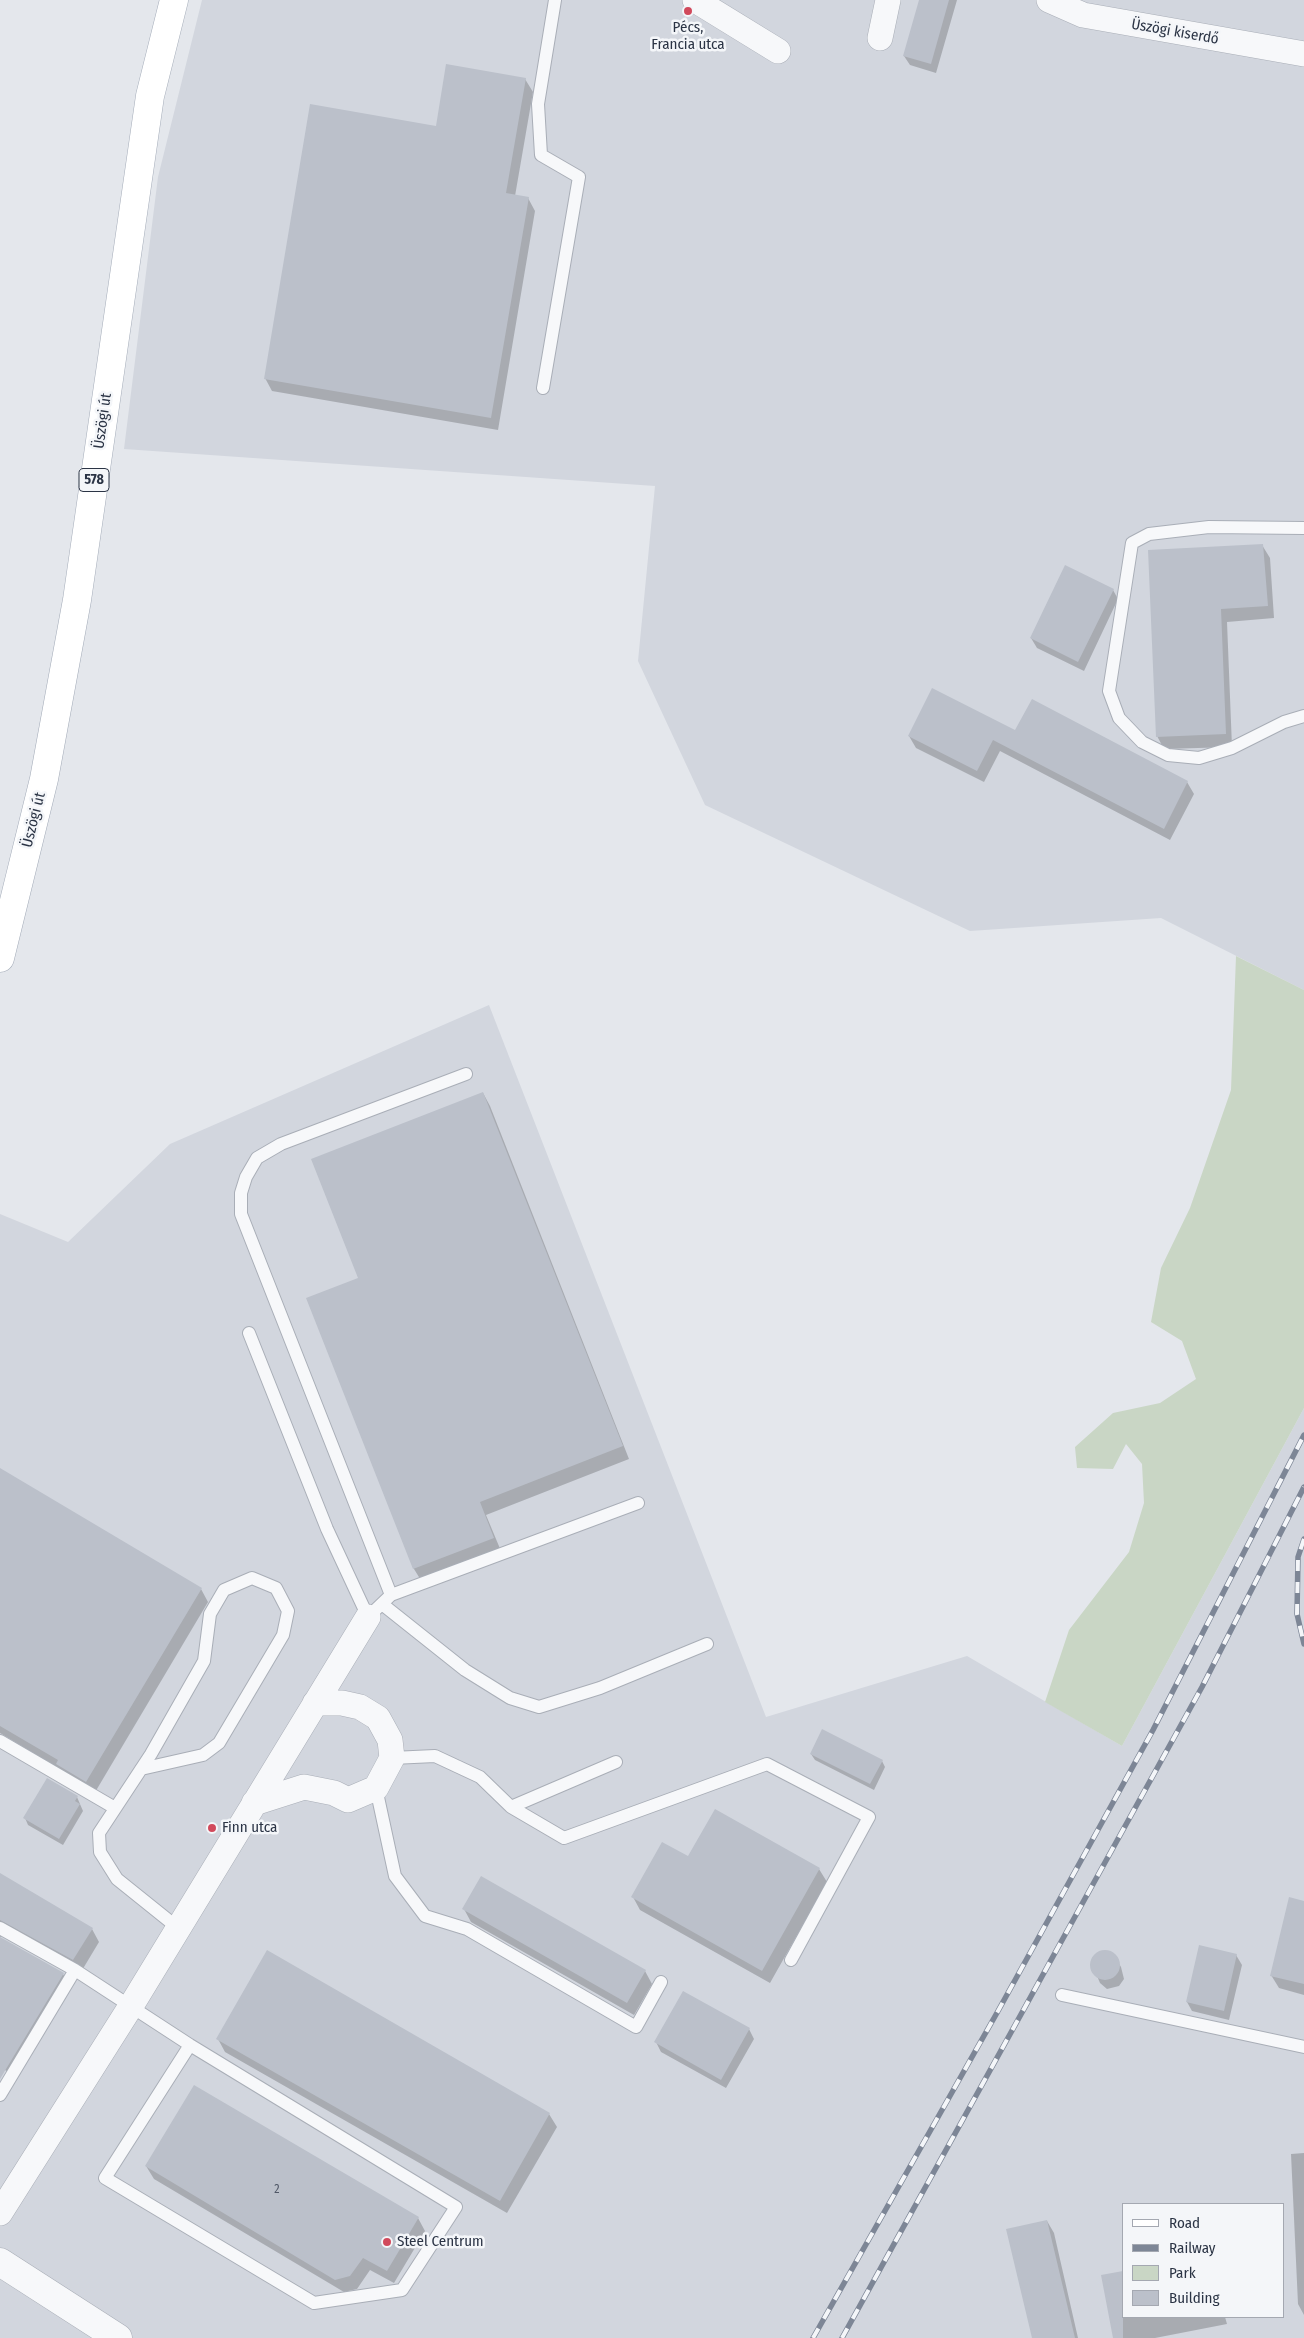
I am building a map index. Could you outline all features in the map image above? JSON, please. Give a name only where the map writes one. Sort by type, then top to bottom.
[{"type":"main road","name":"Üszögi út","points":[[0,958],[44,780],[77,600],[150,96],[174,0]]},
{"type":"street","points":[[695,0],[778,51]]},
{"type":"street","points":[[880,38],[888,0]]},
{"type":"street","name":"Üszögi kiserdő","points":[[1049,0],[1082,15],[1304,54]]},
{"type":"street","points":[[0,2213],[131,2006],[315,1703],[380,1605]]},
{"type":"street","points":[[254,1803],[304,1787],[334,1794],[348,1800],[376,1788],[392,1758],[390,1740],[378,1718],[360,1707],[342,1703],[315,1703]]},
{"type":"street","points":[[0,2262],[118,2338]]},
{"type":"lane","points":[[543,388],[579,178],[541,155],[538,104],[555,0]]},
{"type":"lane","points":[[1304,528],[1209,526],[1149,534],[1132,543],[1109,692],[1119,718],[1142,742],[1168,755],[1199,758],[1232,748],[1284,722],[1304,716]]},
{"type":"lane","points":[[380,1605],[240,1214],[241,1194],[246,1177],[257,1158],[281,1144],[466,1074]]},
{"type":"lane","points":[[249,1334],[327,1529],[380,1605],[465,1670],[510,1698],[539,1707],[600,1688],[707,1644]]},
{"type":"lane","points":[[380,1605],[638,1503]]},
{"type":"lane","points":[[141,1769],[203,1755],[219,1743],[283,1635],[288,1611],[276,1588],[252,1578],[224,1590],[210,1614],[204,1661],[141,1769],[99,1833],[100,1852],[117,1879],[178,1928]]},
{"type":"lane","points":[[0,1741],[115,1808]]},
{"type":"lane","points":[[392,1758],[435,1756],[480,1777],[511,1806],[564,1838],[767,1764],[869,1817],[790,1960]]},
{"type":"lane","points":[[511,1806],[616,1762]]},
{"type":"lane","points":[[376,1788],[395,1876],[425,1916],[467,1929],[636,2027],[661,1982]]},
{"type":"lane","points":[[0,1928],[75,1970],[190,2045],[456,2207],[402,2290],[314,2303],[105,2178],[190,2045]]},
{"type":"lane","points":[[0,2095],[75,1970]]},
{"type":"lane","points":[[1062,1995],[1304,2046]]},
{"type":"shaded area","points":[[202,0],[1304,0],[1304,990],[1161,918],[970,931],[705,805],[638,661],[655,486],[124,449],[158,177]]},
{"type":"shaded area","points":[[489,1005],[766,1717],[967,1656],[1122,1746],[1304,1408],[1304,2338],[0,2338],[0,1214],[68,1242],[170,1144]]},
{"type":"green space","points":[[1236,956],[1304,990],[1304,1408],[1122,1746],[1045,1702],[1069,1630],[1129,1552],[1144,1503],[1142,1464],[1126,1444],[1113,1469],[1077,1468],[1075,1447],[1113,1413],[1160,1403],[1196,1379],[1182,1341],[1151,1322],[1161,1268],[1190,1208],[1231,1090]]},
{"type":"building","points":[[919,0],[949,0],[931,64],[903,56]]},
{"type":"building","points":[[446,64],[526,78],[506,193],[529,197],[491,418],[264,379],[310,104],[436,126]]},
{"type":"building","points":[[1263,544],[1268,606],[1221,609],[1226,734],[1156,737],[1148,550]]},
{"type":"building","points":[[1065,565],[1114,589],[1078,662],[1030,638]]},
{"type":"building","points":[[932,688],[1015,730],[1032,699],[1188,781],[1164,829],[993,740],[977,771],[908,736]]},
{"type":"building","points":[[483,1092],[623,1446],[480,1502],[494,1538],[413,1569],[306,1298],[358,1278],[311,1159]]},
{"type":"building","points":[[0,1468],[202,1588],[86,1782],[56,1764],[58,1760],[0,1726]]},
{"type":"building","points":[[822,1729],[883,1760],[870,1784],[810,1754]]},
{"type":"building","points":[[47,1778],[78,1796],[75,1801],[80,1804],[59,1839],[23,1818]]},
{"type":"building","points":[[715,1809],[820,1868],[762,1971],[631,1897],[662,1842],[688,1856]]},
{"type":"building","points":[[0,1873],[93,1928],[73,1960],[0,1920]]},
{"type":"building","points":[[481,1876],[646,1970],[627,2003],[462,1909]]},
{"type":"building","points":[[1289,1897],[1304,1901],[1304,1984],[1270,1976]]},
{"type":"building","points":[[0,1937],[64,1973],[0,2079]]},
{"type":"building","points":[[1199,1945],[1237,1954],[1224,2011],[1186,2002]]},
{"type":"building","points":[[267,1950],[550,2113],[500,2201],[216,2039]]},
{"type":"building","points":[[1105,1950],[1115,1955],[1120,1965],[1115,1975],[1105,1980],[1095,1975],[1090,1965],[1095,1955]]},
{"type":"building","points":[[683,1991],[750,2028],[721,2080],[654,2042]]},
{"type":"building","points":[[194,2085],[419,2217],[387,2271],[363,2258],[350,2276],[335,2280],[145,2166]]},
{"type":"building","points":[[1047,2220],[1075,2338],[1032,2338],[1006,2229]]},
{"type":"building","points":[[1122,2271],[1123,2338],[1113,2338],[1101,2275]]},
{"type":"railway","points":[[813,2338],[998,2011],[1153,1730],[1304,1435]]},
{"type":"railway","points":[[842,2338],[1202,1687],[1304,1487]]},
{"type":"railway","points":[[1304,1539],[1298,1557],[1297,1614],[1304,1644]]},
{"type":"place","name":"Pécs, Francia utca","points":[[688,11]]},
{"type":"place","name":"Finn utca","points":[[212,1828]]},
{"type":"place","name":"Steel Centrum","points":[[387,2242]]}]
